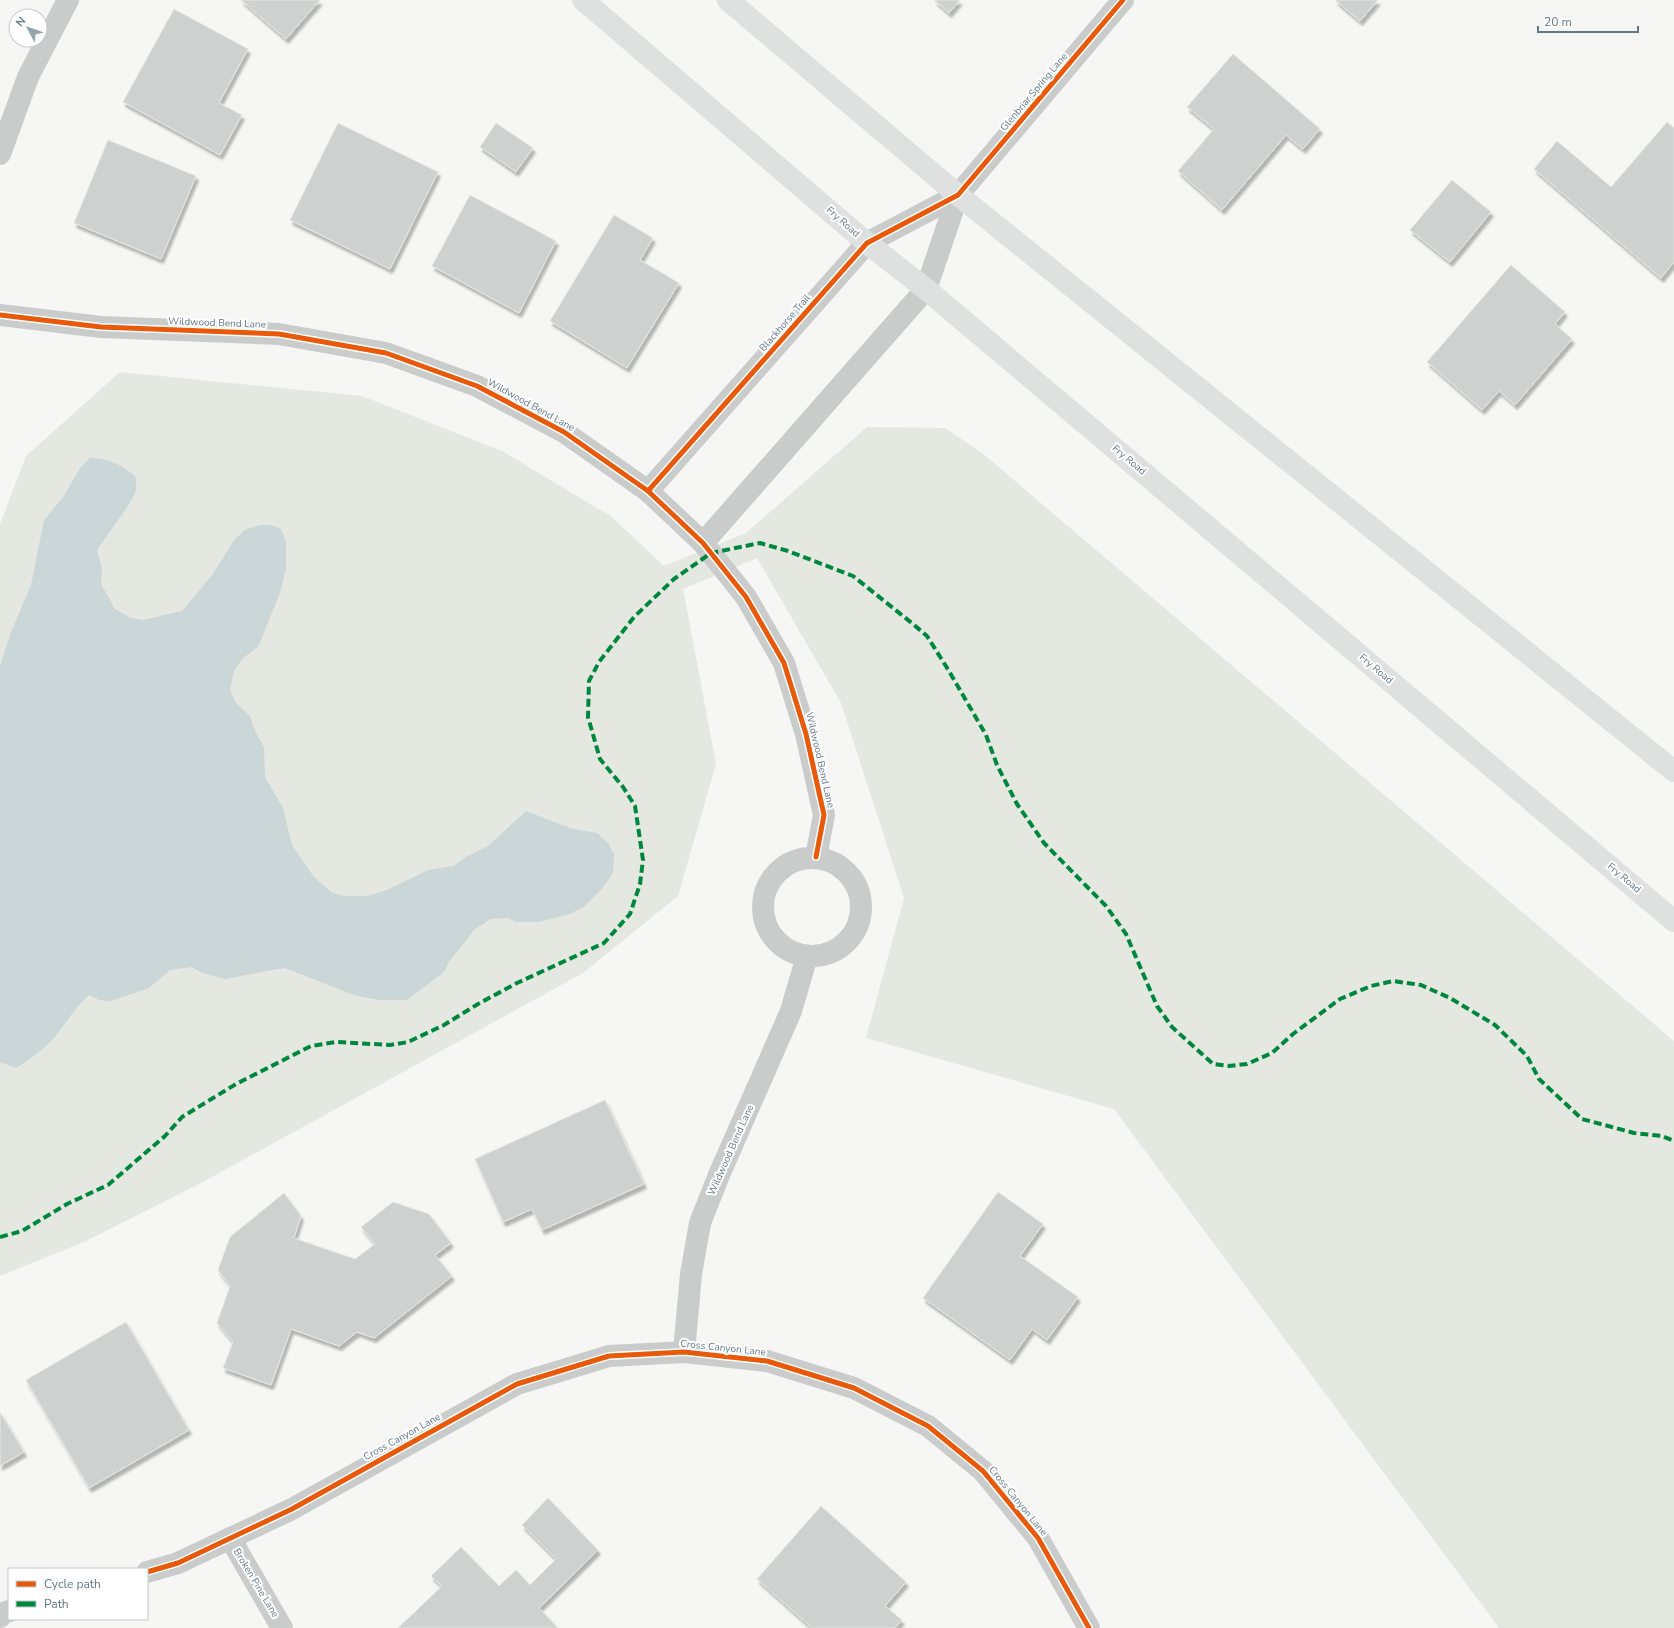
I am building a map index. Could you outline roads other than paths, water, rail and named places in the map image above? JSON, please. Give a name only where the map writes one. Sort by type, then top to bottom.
[{"type":"main road","name":"Fry Road","points":[[583,0],[867,243],[926,289],[1674,921]]},
{"type":"main road","points":[[728,0],[958,195],[1674,771]]},
{"type":"street","points":[[0,154],[28,77],[68,0]]},
{"type":"street","name":"Glenbriar Spring Lane","points":[[958,195],[1123,0]]},
{"type":"street","points":[[703,543],[926,289],[958,195]]},
{"type":"street","name":"Blackhorse Trail","points":[[648,492],[867,243],[958,195]]},
{"type":"street","name":"Wildwood Bend Lane","points":[[0,314],[101,327],[279,334],[386,353],[484,390],[564,432],[648,492],[703,543],[746,597],[784,662],[806,734],[824,816],[816,857]]},
{"type":"street","points":[[816,857],[832,862],[843,868],[857,886],[862,907],[856,930],[845,944],[832,953],[807,956],[786,949],[773,938],[766,924],[763,896],[770,880],[783,867],[798,859],[816,857]]},
{"type":"street","name":"Wildwood Bend Lane","points":[[684,1352],[691,1274],[700,1223],[719,1175],[791,1011],[807,956]]},
{"type":"street","name":"Cross Canyon Lane","points":[[148,1572],[178,1563],[292,1509],[517,1384],[609,1356],[684,1352],[767,1361],[854,1388],[928,1426],[983,1471],[1038,1538],[1089,1628]]},
{"type":"street","name":"Broken Pine Lane","points":[[230,1538],[282,1628]]}]
